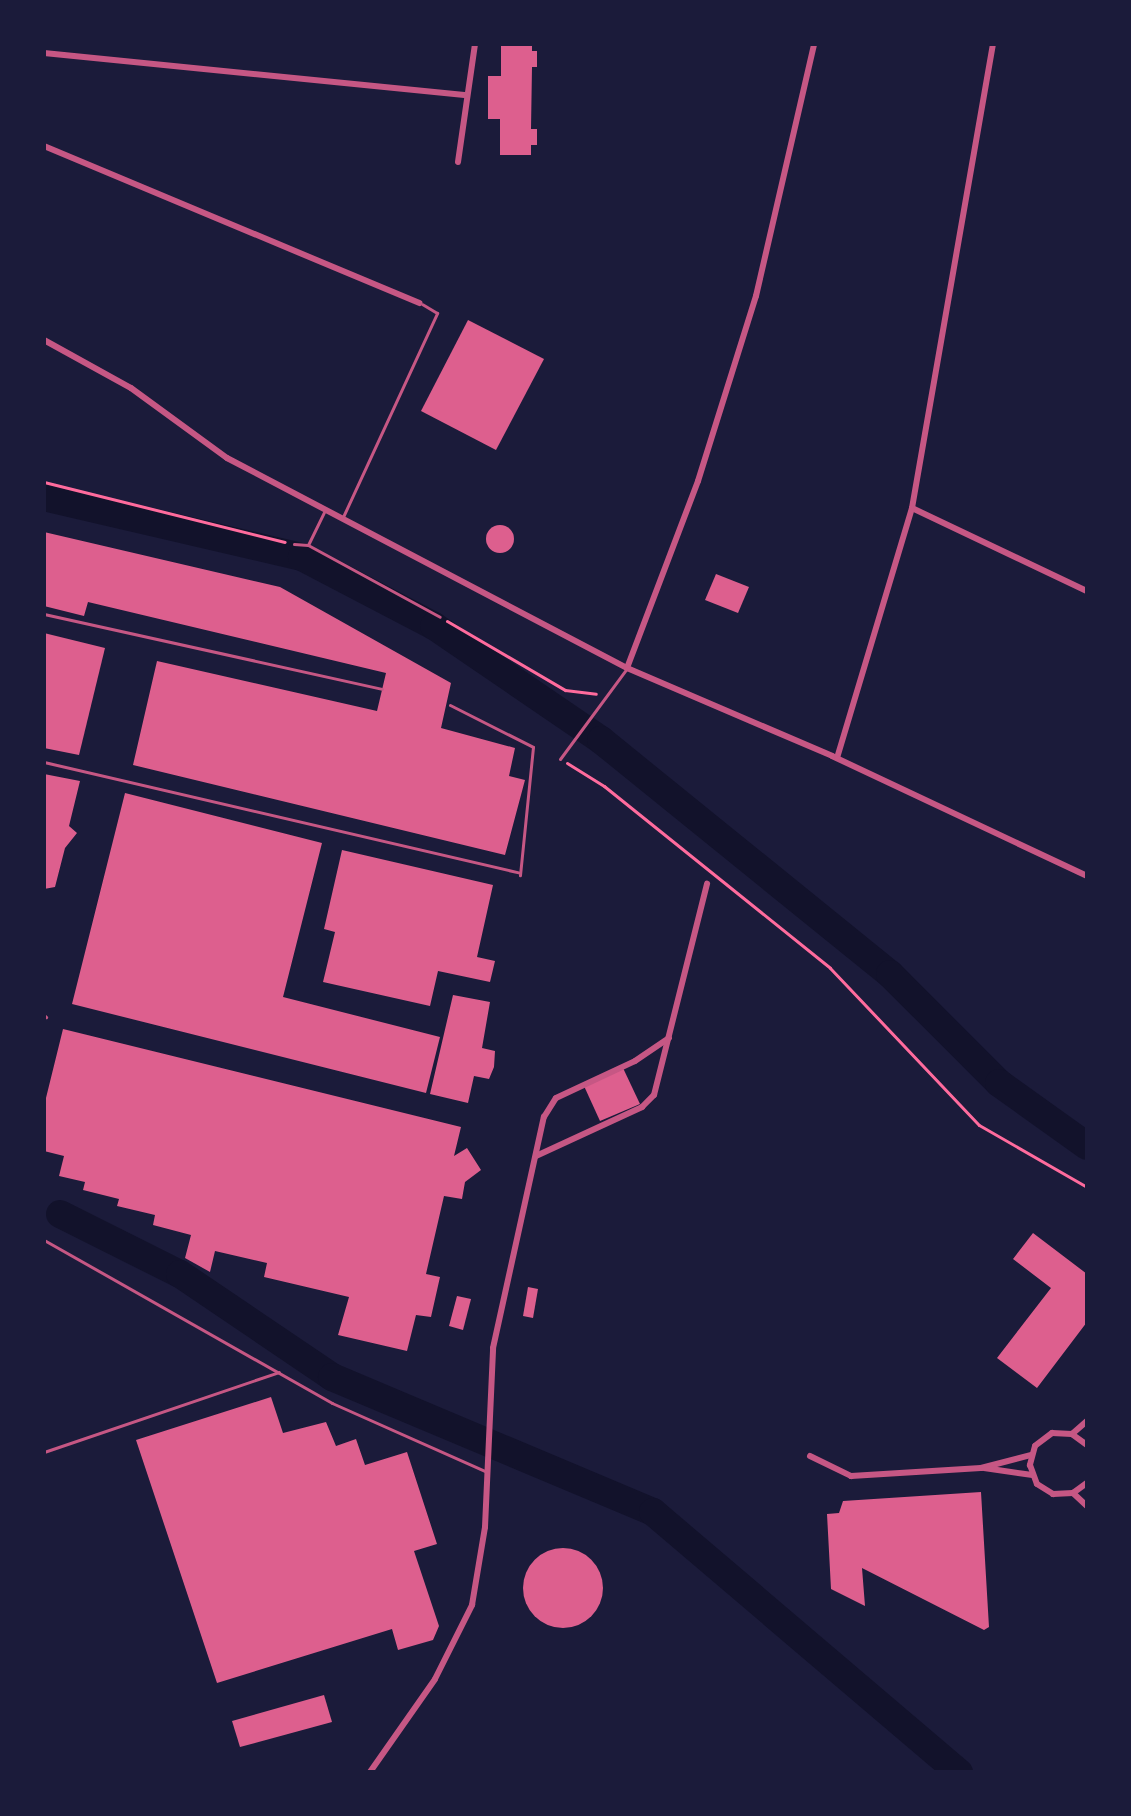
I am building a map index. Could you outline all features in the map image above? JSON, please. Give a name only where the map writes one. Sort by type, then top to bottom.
[{"type":"street","points":[[458,162],[475,44]]},
{"type":"street","points":[[627,668],[698,481],[756,296],[814,44]]},
{"type":"street","points":[[837,758],[912,508],[993,44]]},
{"type":"street","points":[[44,53],[467,95]]},
{"type":"street","points":[[44,146],[420,303]]},
{"type":"street","points":[[44,340],[131,388],[227,458],[627,668],[837,758],[1087,876]]},
{"type":"street","points":[[912,508],[1087,591]]},
{"type":"street","points":[[536,1156],[650,1101],[707,884]]},
{"type":"street","points":[[370,1772],[435,1679],[472,1605],[485,1527],[485,1459],[493,1348],[544,1117],[556,1098],[635,1061],[669,1038]]},
{"type":"street","points":[[1072,1434],[1087,1421]]},
{"type":"street","points":[[810,1456],[851,1476],[981,1468],[1031,1455],[1052,1433],[1072,1434],[1087,1445]]},
{"type":"street","points":[[1031,1455],[1032,1475],[1044,1490],[1073,1493],[1087,1506]]},
{"type":"street","points":[[981,1468],[1032,1475]]},
{"type":"street","points":[[1073,1493],[1087,1483]]},
{"type":"lane","points":[[342,519],[437,313],[420,303]]},
{"type":"lane","points":[[308,545],[325,510]]},
{"type":"lane","points":[[294,544],[308,545],[440,617]]},
{"type":"lane","points":[[44,614],[382,689]]},
{"type":"lane","points":[[560,759],[627,668]]},
{"type":"lane","points":[[44,762],[519,874],[533,747],[450,705]]},
{"type":"lane","points":[[44,1240],[332,1403],[485,1471]]},
{"type":"lane","points":[[44,1452],[279,1372]]},
{"type":"path","points":[[44,482],[294,544]]},
{"type":"path","points":[[440,617],[565,690],[608,695]]},
{"type":"path","points":[[560,759],[604,786],[830,968],[979,1125],[1087,1187]]},
{"type":"building","points":[[501,44],[532,44],[532,51],[537,51],[537,67],[532,67],[531,129],[537,129],[537,145],[531,145],[531,155],[500,155],[500,119],[488,119],[488,76],[501,76]]},
{"type":"building","points":[[468,320],[544,359],[496,450],[421,411]]},
{"type":"building","points":[[500,525],[510,529],[514,539],[510,549],[500,553],[490,549],[486,539],[490,529]]},
{"type":"building","points":[[44,532],[280,587],[451,683],[441,728],[515,748],[509,776],[525,780],[505,855],[133,765],[157,661],[377,711],[386,673],[88,602],[84,616],[44,606]]},
{"type":"building","points":[[716,574],[749,587],[738,613],[705,600]]},
{"type":"building","points":[[44,633],[105,648],[79,755],[44,748]]},
{"type":"building","points":[[44,774],[80,781],[69,826],[77,833],[65,848],[55,887],[44,889]]},
{"type":"building","points":[[125,793],[322,843],[283,997],[440,1037],[426,1093],[72,1004]]},
{"type":"building","points":[[342,850],[493,885],[477,957],[495,961],[490,982],[438,971],[430,1006],[323,982],[335,932],[324,929]]},
{"type":"building","points":[[453,995],[490,1002],[482,1048],[495,1051],[494,1067],[489,1079],[474,1076],[468,1103],[430,1094]]},
{"type":"building","points":[[63,1029],[461,1127],[454,1156],[467,1148],[481,1170],[465,1182],[462,1199],[444,1196],[426,1274],[440,1277],[431,1317],[416,1315],[407,1351],[338,1335],[349,1297],[264,1277],[267,1263],[215,1251],[210,1272],[185,1258],[191,1235],[153,1225],[155,1215],[117,1206],[119,1199],[83,1190],[85,1182],[59,1176],[64,1156],[44,1151],[44,1106]]},
{"type":"building","points":[[623,1068],[640,1104],[600,1121],[584,1086]]},
{"type":"building","points":[[1033,1233],[1087,1274],[1087,1322],[1037,1388],[997,1358],[1051,1288],[1013,1259]]},
{"type":"building","points":[[528,1287],[538,1289],[533,1318],[523,1316]]},
{"type":"building","points":[[457,1296],[471,1299],[463,1330],[449,1326]]},
{"type":"building","points":[[271,1397],[283,1433],[326,1422],[336,1446],[356,1439],[365,1465],[407,1452],[437,1544],[414,1551],[439,1626],[433,1640],[398,1650],[392,1629],[217,1683],[136,1440]]},
{"type":"building","points":[[981,1492],[989,1627],[984,1630],[862,1568],[865,1606],[831,1589],[827,1514],[839,1513],[843,1501]]},
{"type":"building","points":[[563,1548],[578,1551],[591,1560],[600,1573],[603,1588],[600,1603],[591,1616],[578,1625],[563,1628],[548,1625],[535,1616],[526,1603],[523,1588],[526,1573],[535,1560],[548,1551]]},
{"type":"building","points":[[324,1695],[332,1722],[240,1747],[232,1721]]},
{"type":"waterway","points":[[44,497],[302,557],[434,626],[601,740],[890,974],[999,1083],[1087,1146]]},
{"type":"waterway","points":[[60,1214],[180,1274],[332,1377],[653,1512],[959,1772]]}]
